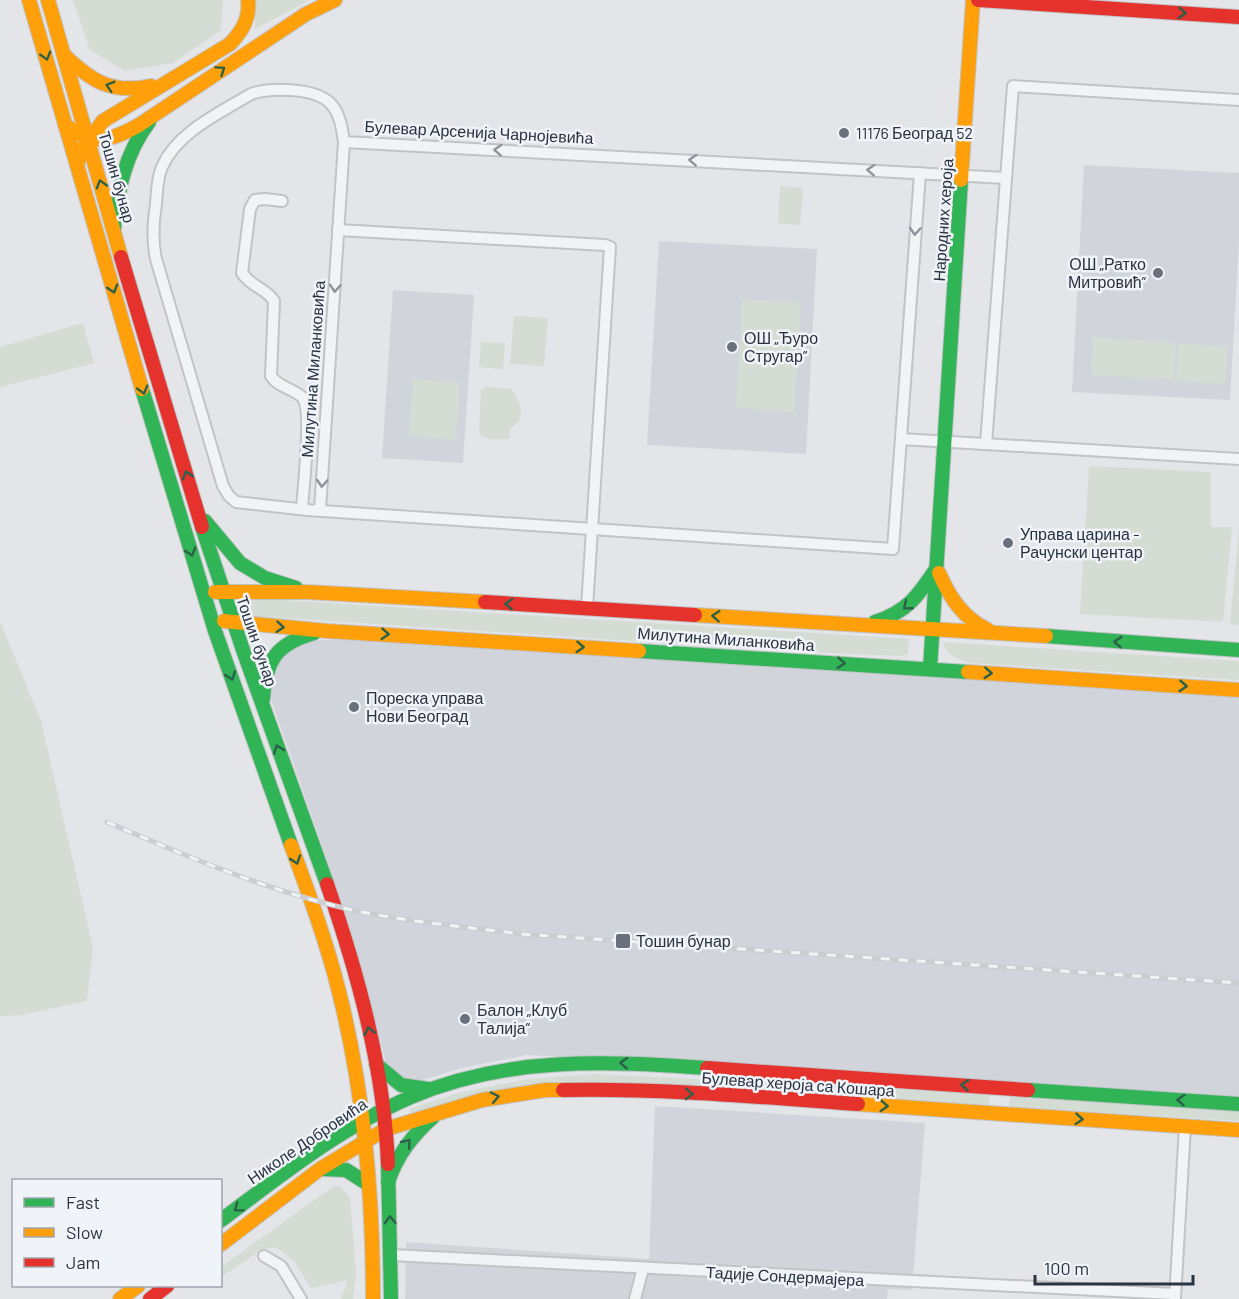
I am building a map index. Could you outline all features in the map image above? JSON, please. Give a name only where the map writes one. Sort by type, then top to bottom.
[{"type":"main road","points":[[29,0],[212,621],[338,986],[362,1122],[372,1233],[373,1299]]},
{"type":"main road","name":"Тошин бунар","points":[[48,0],[222,591],[347,949],[376,1064],[384,1109],[391,1299]]},
{"type":"main road","points":[[77,165],[89,139],[103,121],[230,44],[244,29],[249,16],[248,0]]},
{"type":"main road","points":[[66,125],[89,139],[110,140],[139,125],[306,14],[335,0]]},
{"type":"main road","name":"Народних хероја","points":[[930,669],[973,0]]},
{"type":"main road","points":[[978,0],[1239,17]]},
{"type":"main road","points":[[64,56],[89,78],[115,89],[142,88],[165,82]]},
{"type":"main road","points":[[114,228],[119,182],[124,167],[137,138],[158,112]]},
{"type":"main road","points":[[199,513],[240,563],[265,578],[308,592]]},
{"type":"main road","points":[[863,626],[896,615],[911,605],[937,568]]},
{"type":"main road","points":[[937,568],[950,597],[961,612],[981,627],[997,633]]},
{"type":"main road","name":"Милутина Миланковића","points":[[203,592],[308,592],[997,633],[1239,650]]},
{"type":"main road","name":"Милутина Миланковића","points":[[212,621],[327,631],[1239,690]]},
{"type":"main road","points":[[263,705],[267,666],[274,654],[294,640],[327,631]]},
{"type":"main road","name":"Булевар хероја са Кошара","points":[[384,1109],[432,1089],[462,1080],[516,1068],[593,1062],[850,1076],[1239,1104]]},
{"type":"main road","points":[[376,1064],[400,1084],[432,1089]]},
{"type":"main road","points":[[991,1114],[996,1100],[992,1087]]},
{"type":"main road","points":[[1008,1115],[1004,1101],[1010,1088]]},
{"type":"main road","name":"Булевар хероја са Кошара","points":[[363,1141],[386,1129],[439,1112],[514,1094],[546,1090],[595,1089],[730,1095],[1239,1130]]},
{"type":"main road","name":"Николе Добровића","points":[[222,1220],[289,1170],[384,1109]]},
{"type":"main road","points":[[388,1182],[408,1140],[439,1112]]},
{"type":"main road","name":"Николе Добровића","points":[[222,1243],[320,1169],[363,1141]]},
{"type":"main road","points":[[320,1169],[335,1167],[350,1171],[368,1184]]},
{"type":"main road","points":[[120,1299],[137,1287]]},
{"type":"main road","points":[[150,1299],[166,1287]]},
{"type":"street","points":[[986,444],[1013,86],[1239,100]]},
{"type":"street","name":"Булевар Арсенија Чарнојевића","points":[[302,509],[236,502],[228,496],[223,486],[153,246],[159,174],[167,158],[183,139],[251,94],[275,90],[303,92],[329,102],[341,123],[344,142],[1005,178]]},
{"type":"street","name":"Милутина Миланковића","points":[[320,510],[344,142]]},
{"type":"street","name":"Народних хероја","points":[[592,528],[892,549],[924,173]]},
{"type":"street","points":[[282,201],[255,200],[250,209],[242,273],[249,283],[269,293],[274,301],[271,376],[275,382],[303,398],[307,405],[307,452],[302,509],[592,528]]},
{"type":"street","points":[[338,230],[605,245],[610,248],[587,608]]},
{"type":"street","points":[[901,440],[1239,459]]},
{"type":"street","points":[[1175,1297],[1185,1126]]},
{"type":"street","name":"Тадије Сондермајера","points":[[391,1255],[1175,1297]]},
{"type":"street","points":[[264,1256],[281,1266],[301,1299]]},
{"type":"street","points":[[635,1299],[643,1268]]},
{"type":"shaded area","points":[[73,0],[223,0],[221,30],[173,63],[125,71],[90,50]]},
{"type":"shaded area","points":[[255,0],[310,0],[255,29]]},
{"type":"shaded area","name":"ОШ „Ратко Митровић”","points":[[1084,165],[1239,173],[1239,242],[1230,400],[1072,392]]},
{"type":"shaded area","points":[[780,186],[803,188],[800,225],[778,223]]},
{"type":"shaded area","name":"ОШ „Ђуро Стругар”","points":[[659,241],[817,249],[806,454],[647,445]]},
{"type":"shaded area","points":[[393,290],[474,295],[463,463],[382,458]]},
{"type":"shaded area","points":[[742,299],[801,303],[794,412],[736,408]]},
{"type":"shaded area","points":[[514,316],[548,318],[544,366],[510,364]]},
{"type":"shaded area","points":[[83,323],[94,363],[0,387],[0,347]]},
{"type":"shaded area","points":[[1093,337],[1176,343],[1174,380],[1091,375]]},
{"type":"shaded area","points":[[481,342],[505,343],[503,369],[479,367]]},
{"type":"shaded area","points":[[1179,343],[1228,347],[1225,384],[1176,381]]},
{"type":"shaded area","points":[[413,379],[460,382],[456,440],[409,436]]},
{"type":"shaded area","points":[[486,387],[512,389],[518,400],[521,416],[516,425],[510,428],[510,438],[489,439],[479,434],[481,390]]},
{"type":"shaded area","points":[[1089,466],[1211,472],[1211,527],[1232,527],[1223,622],[1080,614]]},
{"type":"shaded area","points":[[1239,529],[1239,625],[1230,624]]},
{"type":"shaded area","points":[[249,598],[909,639],[908,654],[900,656],[783,651],[253,616]]},
{"type":"shaded area","points":[[0,621],[41,721],[93,948],[87,1001],[21,1015],[0,1016]]},
{"type":"shaded area","points":[[311,640],[353,640],[1239,696],[1239,1104],[612,1059],[526,1055],[462,1068],[413,1083],[389,1074],[364,980],[330,868],[269,694],[268,677],[286,649]]},
{"type":"shaded area","points":[[943,642],[1239,661],[1239,680],[969,663],[949,653]]},
{"type":"shaded area","points":[[595,1074],[990,1094],[989,1105],[588,1084],[411,1117],[409,1109],[462,1092],[528,1079]]},
{"type":"shaded area","points":[[1011,1095],[1239,1110],[1239,1121],[1010,1107]]},
{"type":"shaded area","points":[[655,1106],[925,1123],[912,1290],[888,1289],[887,1299],[405,1299],[406,1242],[649,1259]]},
{"type":"shaded area","points":[[334,1186],[340,1186],[350,1198],[356,1273],[353,1299],[341,1299],[348,1280],[311,1288],[294,1261],[276,1247],[263,1249],[222,1276],[222,1266]]},
{"type":"railway","points":[[107,822],[199,861],[261,884],[357,911],[418,921],[521,934],[1239,983]]},
{"type":"traffic: fast","points":[[114,228],[118,199],[128,159],[149,122]]},
{"type":"traffic: fast","points":[[930,669],[961,180]]},
{"type":"traffic: fast","points":[[142,389],[215,631],[291,845]]},
{"type":"traffic: fast","points":[[205,521],[240,563],[265,578],[296,588]]},
{"type":"traffic: fast","points":[[202,527],[244,653],[327,884]]},
{"type":"traffic: fast","points":[[875,622],[896,613],[911,602],[936,569]]},
{"type":"traffic: fast","points":[[263,699],[267,674],[275,656],[290,642],[314,633]]},
{"type":"traffic: fast","points":[[1046,636],[1239,650]]},
{"type":"traffic: fast","points":[[639,651],[968,672]]},
{"type":"traffic: fast","points":[[222,1219],[312,1153],[360,1123],[411,1097],[447,1084],[484,1074],[557,1064],[594,1063],[707,1068]]},
{"type":"traffic: fast","points":[[376,1064],[401,1085],[428,1089]]},
{"type":"traffic: fast","points":[[1028,1090],[1239,1104]]},
{"type":"traffic: fast","points":[[388,1182],[406,1146],[433,1117]]},
{"type":"traffic: fast","points":[[388,1164],[391,1299]]},
{"type":"traffic: fast","points":[[321,1169],[346,1170],[368,1184]]},
{"type":"traffic: slow","points":[[29,0],[142,389]]},
{"type":"traffic: slow","points":[[48,0],[121,257]]},
{"type":"traffic: slow","points":[[77,165],[83,148],[103,121],[230,44],[244,24],[248,13],[248,0]]},
{"type":"traffic: slow","points":[[65,125],[93,139],[110,138],[128,131],[306,14],[335,0]]},
{"type":"traffic: slow","points":[[961,180],[973,0]]},
{"type":"traffic: slow","points":[[64,55],[103,84],[125,88],[151,86]]},
{"type":"traffic: slow","points":[[939,573],[948,591],[964,613],[988,630]]},
{"type":"traffic: slow","points":[[215,592],[307,592],[485,602]]},
{"type":"traffic: slow","points":[[695,615],[1046,636]]},
{"type":"traffic: slow","points":[[224,621],[327,631],[639,651]]},
{"type":"traffic: slow","points":[[968,672],[1239,690]]},
{"type":"traffic: slow","points":[[291,845],[329,955],[355,1067],[369,1183],[373,1299]]},
{"type":"traffic: slow","points":[[222,1243],[320,1169],[386,1129],[482,1100],[546,1090],[563,1090]]},
{"type":"traffic: slow","points":[[858,1104],[1239,1130]]},
{"type":"traffic: slow","points":[[120,1299],[137,1287]]},
{"type":"traffic: jam","points":[[978,0],[1239,17]]},
{"type":"traffic: jam","points":[[121,257],[202,527]]},
{"type":"traffic: jam","points":[[485,602],[695,615]]},
{"type":"traffic: jam","points":[[327,884],[368,1022],[381,1092],[388,1164]]},
{"type":"traffic: jam","points":[[707,1068],[1028,1090]]},
{"type":"traffic: jam","points":[[563,1090],[674,1092],[858,1104]]},
{"type":"traffic: jam","points":[[150,1299],[166,1287]]},
{"type":"place","name":"11176 Београд 52","points":[[844,133]]},
{"type":"place","name":"ОШ „Ратко Митровић”","points":[[1158,273]]},
{"type":"place","name":"ОШ „Ђуро Стругар”","points":[[732,347]]},
{"type":"place","name":"Управа царина - Рачунски центар","points":[[1008,543]]},
{"type":"place","name":"Пореска управа Нови Београд","points":[[354,707]]},
{"type":"place","name":"Тошин бунар","points":[[623,941]]},
{"type":"place","name":"Балон „Клуб Талија”","points":[[465,1019]]}]
